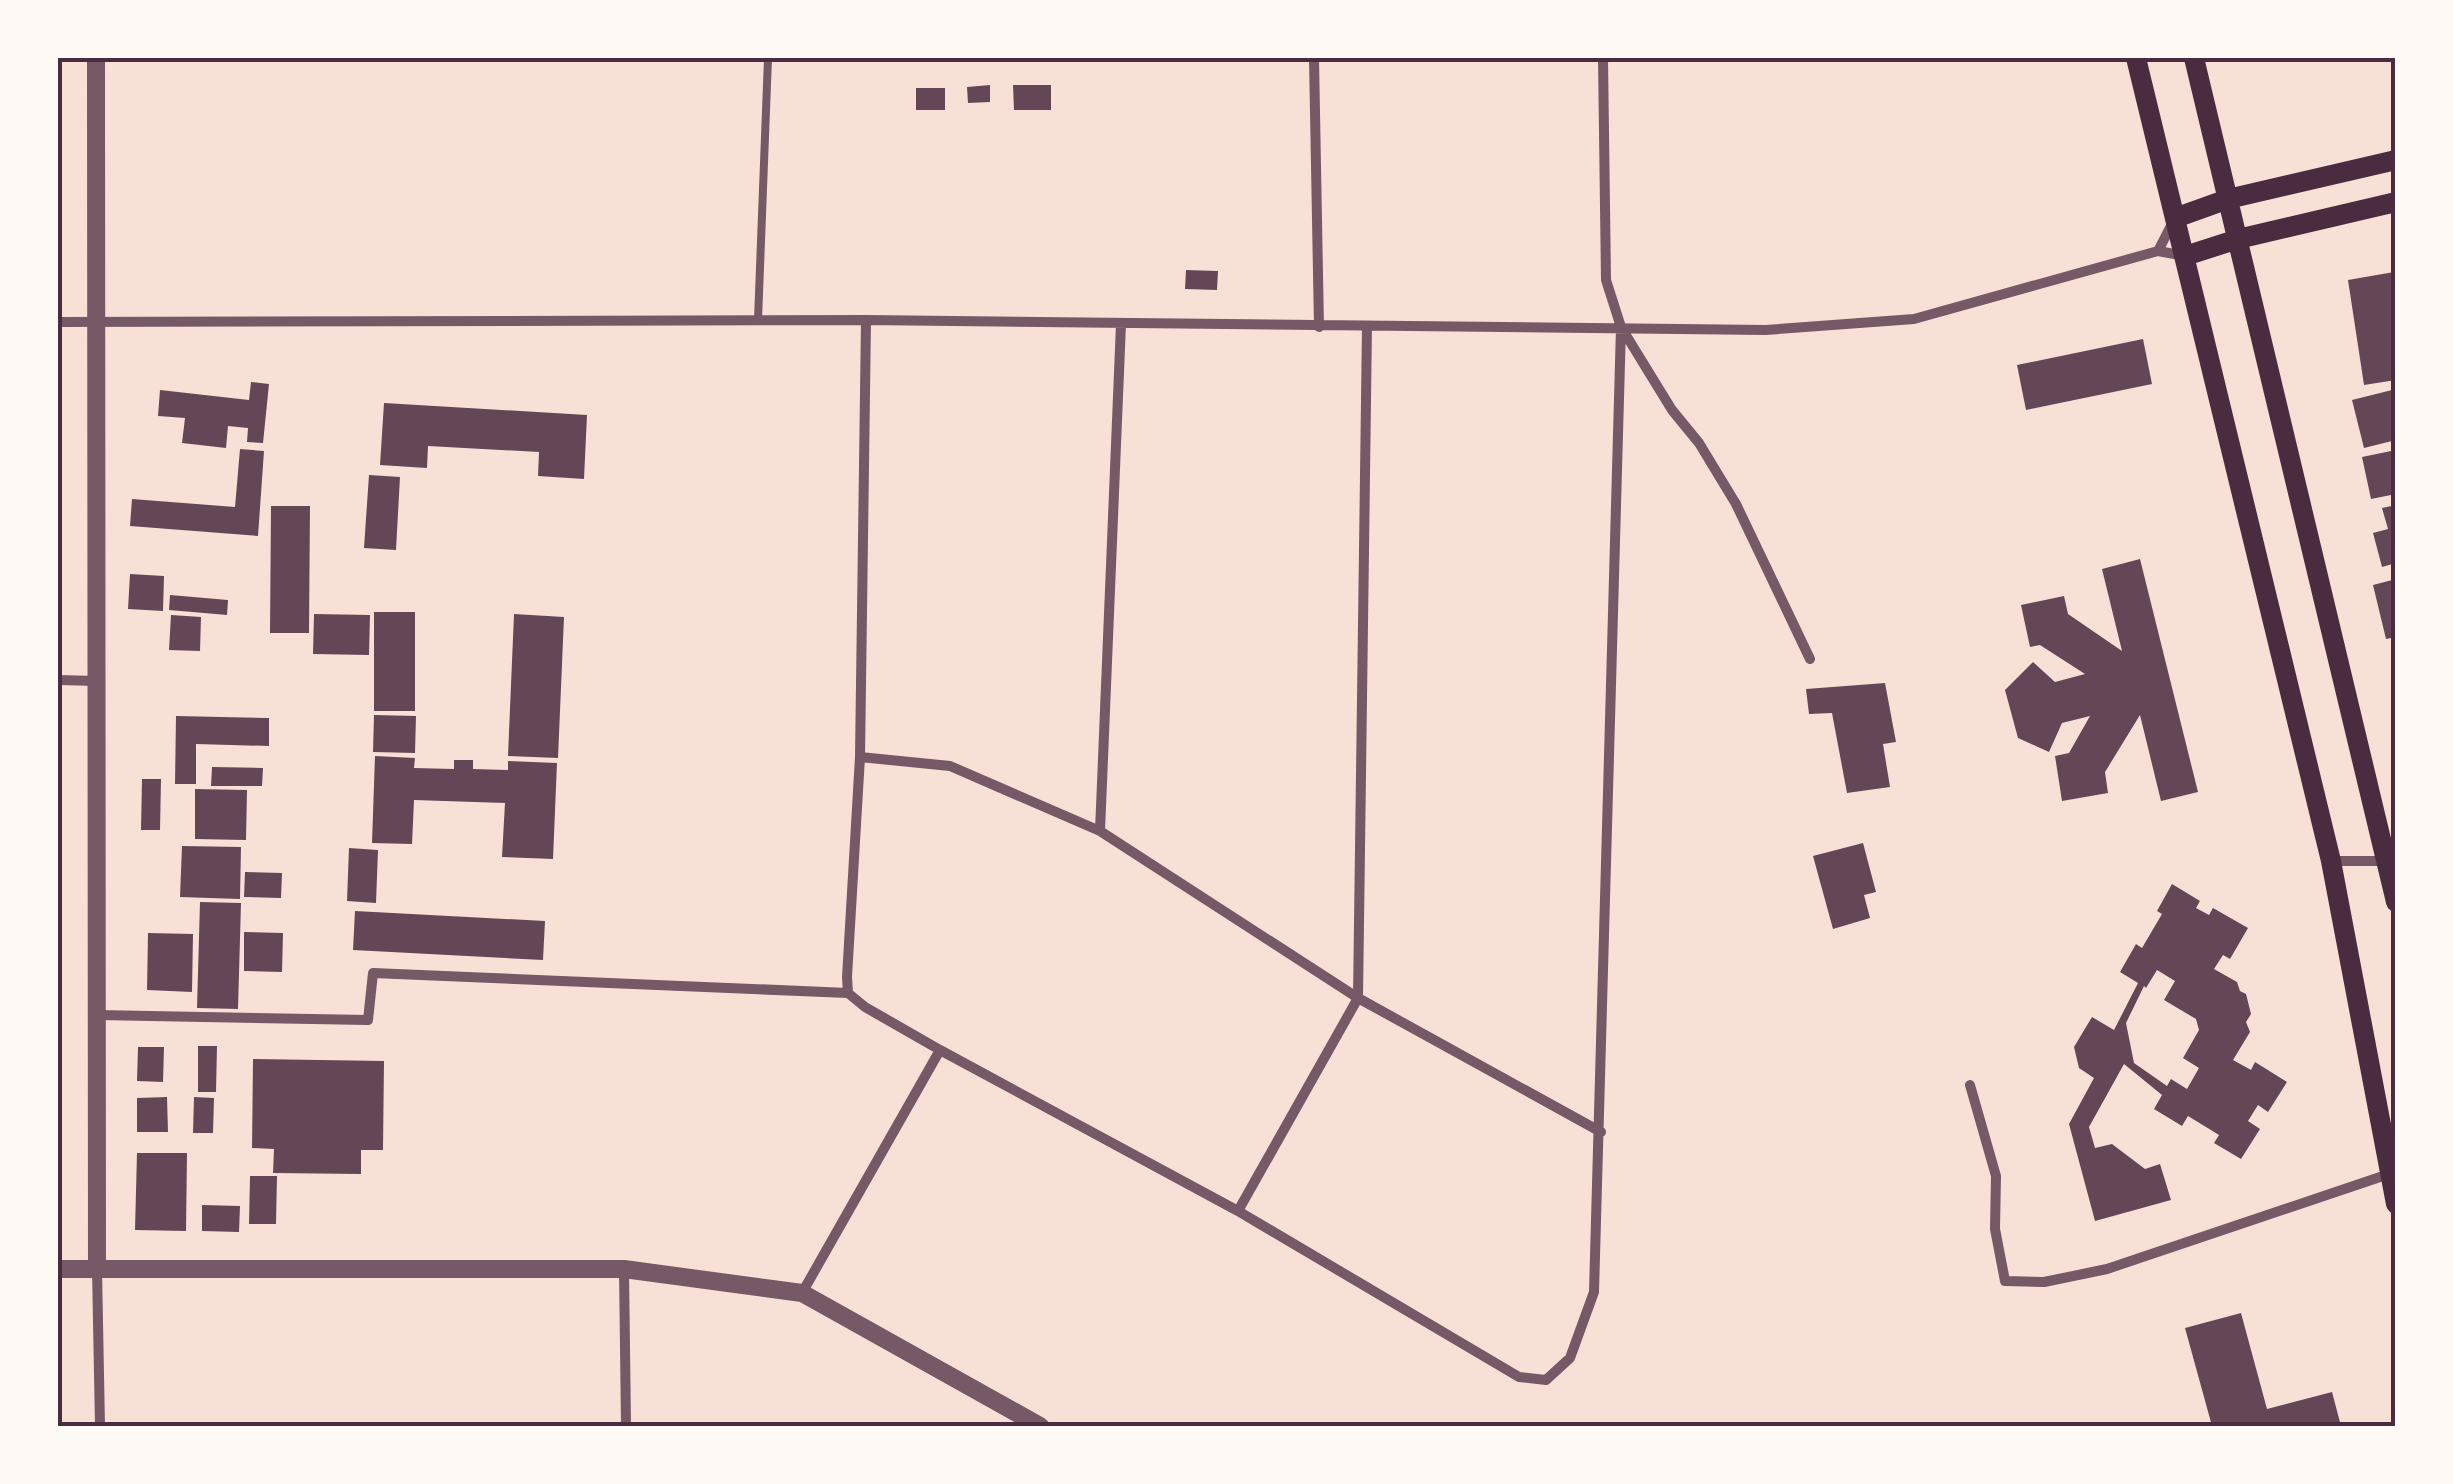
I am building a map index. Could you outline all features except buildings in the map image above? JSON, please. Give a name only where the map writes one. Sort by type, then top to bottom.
[{"type":"main road","points":[[2136,58],[2331,861],[2396,1204]]},
{"type":"main road","points":[[2194,58],[2391,861],[2396,902]]},
{"type":"main road","points":[[2175,218],[2228,199],[2396,160]]},
{"type":"main road","points":[[2185,256],[2238,239],[2396,202]]},
{"type":"street","points":[[96,58],[100,1426]]},
{"type":"street","points":[[1314,58],[1319,327]]},
{"type":"street","points":[[1603,58],[1606,280],[1622,327],[1736,504],[1810,659]]},
{"type":"street","points":[[2158,250],[2175,218]]},
{"type":"street","points":[[58,322],[866,320],[1766,330],[1914,319],[2158,250],[2185,256]]},
{"type":"street","points":[[848,993],[860,757],[866,320]]},
{"type":"street","points":[[1100,831],[1120,324]]},
{"type":"street","points":[[1238,1211],[1358,998],[1367,326]]},
{"type":"street","points":[[97,1016],[368,1020],[372,973],[848,993],[940,1050],[1238,1211],[1519,1376],[1546,1380],[1570,1358],[1594,1292],[1622,327]]},
{"type":"street","points":[[58,680],[97,681]]},
{"type":"street","points":[[860,757],[950,766],[1100,831],[1358,998],[1600,1132]]},
{"type":"street","points":[[2331,861],[2391,861]]},
{"type":"street","points":[[802,1294],[940,1050]]},
{"type":"street","points":[[1970,1085],[1996,1176],[1995,1229],[2005,1282],[2044,1282],[2106,1269],[2390,1174]]},
{"type":"street","points":[[58,1269],[624,1269],[802,1294],[1040,1426]]},
{"type":"street","points":[[624,1269],[626,1426]]},
{"type":"lane","points":[[758,320],[768,58]]}]
